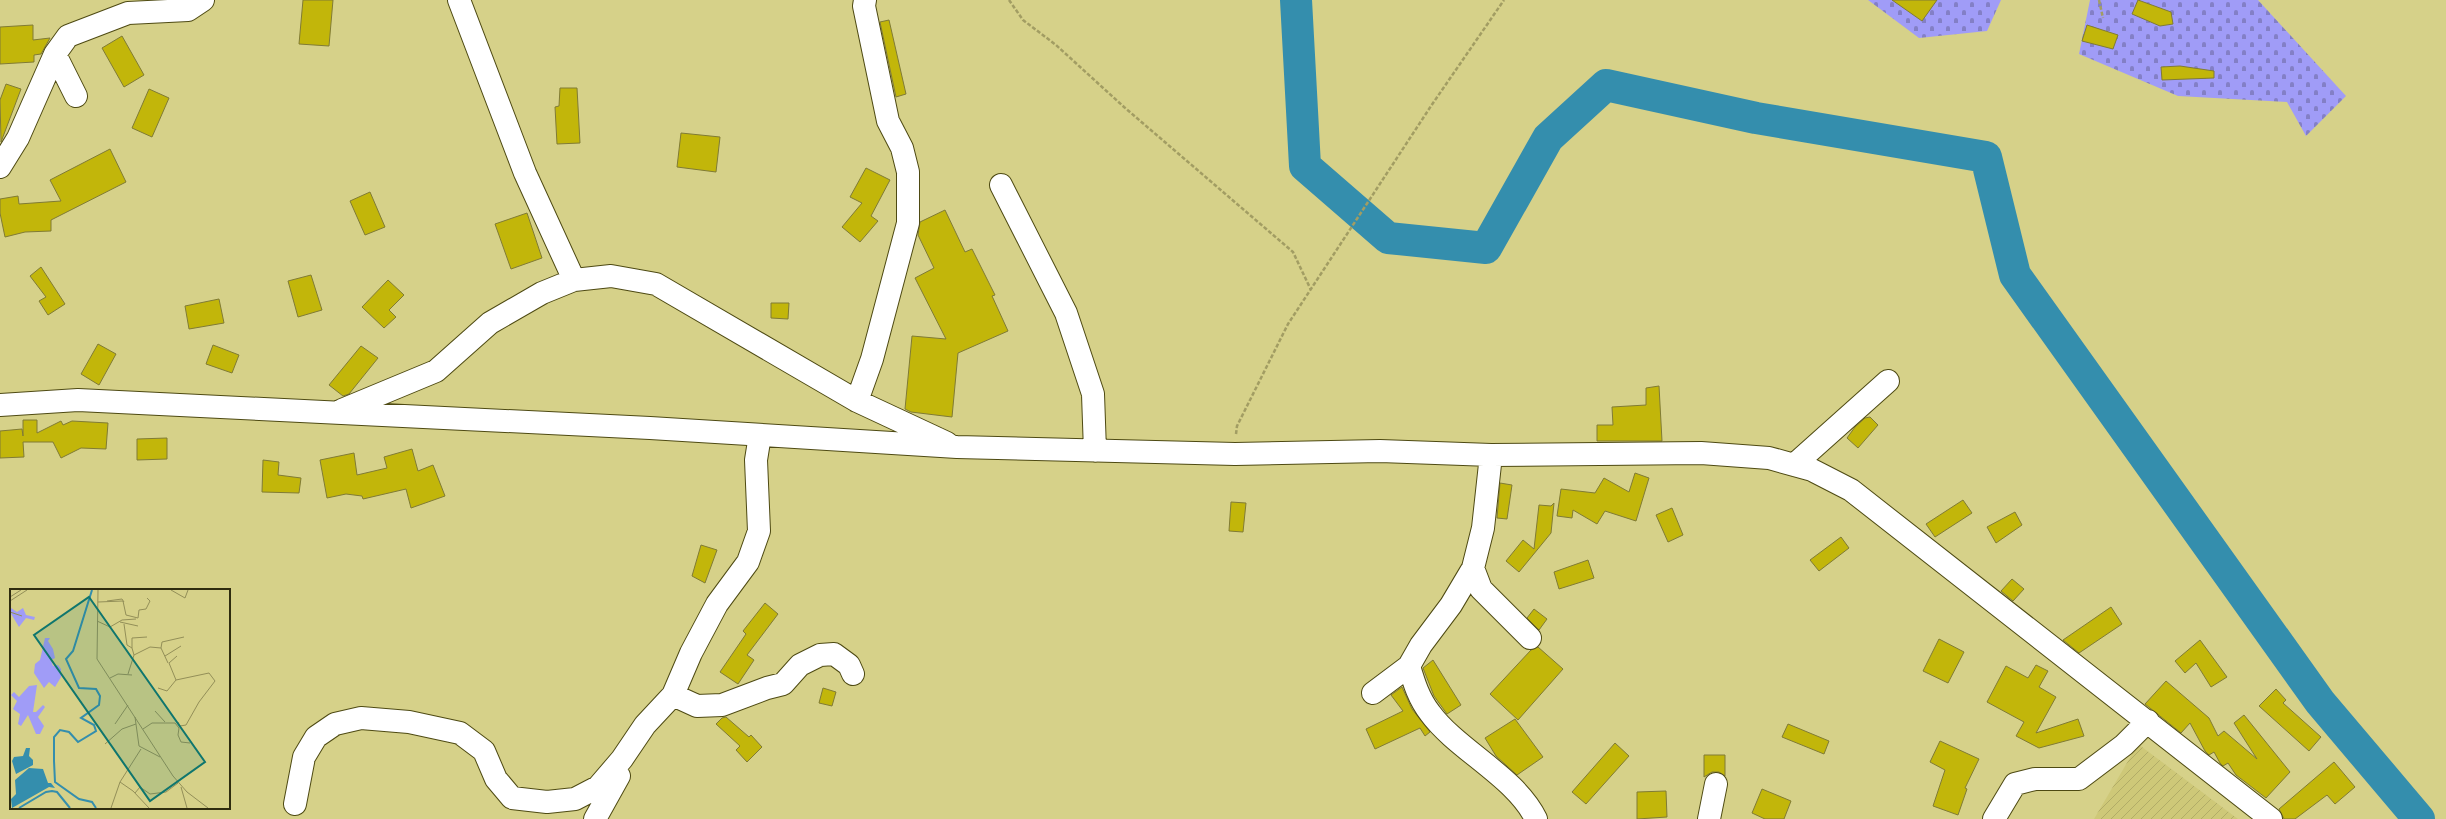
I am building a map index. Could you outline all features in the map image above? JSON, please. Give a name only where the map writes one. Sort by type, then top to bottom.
[{"type":"street","points":[[0,167],[18,138],[55,54],[63,41],[74,32],[128,13],[188,10],[203,0]]},
{"type":"street","points":[[459,0],[525,173],[574,280]]},
{"type":"street","points":[[857,401],[872,360],[908,223],[908,172],[902,148],[888,121],[864,6],[865,0]]},
{"type":"street","points":[[55,54],[76,96]]},
{"type":"street","points":[[1001,185],[1066,312],[1093,394],[1095,451]]},
{"type":"street","points":[[334,413],[436,371],[490,323],[542,293],[574,280],[611,276],[656,284],[857,401],[957,448]]},
{"type":"street","points":[[1794,465],[1888,381]]},
{"type":"street","points":[[0,405],[78,400],[760,435],[957,448],[1235,454],[1380,451],[1491,455],[1701,453],[1769,458],[1812,470],[1851,490],[2148,721],[2271,819]]},
{"type":"street","points":[[295,804],[304,757],[316,737],[335,724],[361,718],[409,722],[460,733],[484,751],[496,779],[512,798],[547,802],[575,799],[598,787],[622,759],[645,725],[673,695],[717,604],[748,562],[759,531],[756,460],[760,435]]},
{"type":"street","points":[[1373,693],[1409,666],[1421,645],[1451,606],[1473,568],[1482,528],[1491,455]]},
{"type":"street","points":[[1473,568],[1481,589],[1530,638]]},
{"type":"street","points":[[673,695],[698,706],[722,705],[767,688],[783,684],[800,665],[820,655],[834,654],[849,665],[852,674]]},
{"type":"street","points":[[1409,666],[1417,693],[1431,714],[1504,780],[1532,811],[1536,819]]},
{"type":"street","points":[[1994,819],[2015,784],[2035,779],[2078,779],[2124,745],[2148,721]]},
{"type":"street","points":[[595,819],[635,750],[645,725]]},
{"type":"street","points":[[1709,819],[1716,784]]},
{"type":"path","points":[[1009,0],[1023,20],[1056,45],[1124,108],[1293,252],[1311,290]]},
{"type":"path","points":[[1235,454],[1237,426],[1288,324],[1338,251],[1431,106],[1504,0]]},
{"type":"path","points":[[2099,0],[2103,18]]},
{"type":"shaded area","points":[[2138,744],[2238,819],[2094,819]]},
{"type":"green space","points":[[1868,0],[2001,0],[1987,31],[1919,38]]},
{"type":"green space","points":[[2090,0],[2258,0],[2346,96],[2306,136],[2287,102],[2178,96],[2079,54]]},
{"type":"building","points":[[303,0],[333,0],[329,46],[299,44]]},
{"type":"building","points":[[1892,0],[1937,0],[1922,21]]},
{"type":"building","points":[[2138,0],[2171,12],[2173,24],[2160,26],[2132,14]]},
{"type":"building","points":[[889,20],[906,94],[896,97],[880,22]]},
{"type":"building","points":[[33,25],[33,40],[50,38],[41,54],[34,55],[34,62],[0,64],[0,27]]},
{"type":"building","points":[[2087,25],[2118,35],[2113,49],[2082,41]]},
{"type":"building","points":[[122,36],[144,75],[124,87],[102,48]]},
{"type":"building","points":[[2180,66],[2214,71],[2214,78],[2162,80],[2161,67]]},
{"type":"building","points":[[6,84],[21,89],[1,142],[0,100]]},
{"type":"building","points":[[560,88],[577,88],[580,143],[557,144],[555,107],[559,106]]},
{"type":"building","points":[[149,89],[169,98],[152,137],[132,128]]},
{"type":"building","points":[[681,133],[720,137],[716,172],[677,167]]},
{"type":"building","points":[[110,149],[126,182],[51,220],[51,231],[25,232],[5,237],[0,213],[0,199],[18,196],[19,204],[61,201],[50,180]]},
{"type":"building","points":[[866,168],[890,180],[871,216],[878,221],[860,242],[842,227],[862,203],[850,197]]},
{"type":"building","points":[[370,192],[385,227],[365,235],[350,201]]},
{"type":"building","points":[[945,210],[965,252],[972,249],[995,295],[992,296],[1008,331],[958,353],[952,417],[911,412],[905,409],[912,336],[946,339],[915,278],[934,268],[918,235],[920,222]]},
{"type":"building","points":[[527,213],[542,258],[511,269],[495,224]]},
{"type":"building","points":[[41,267],[65,304],[48,315],[39,301],[46,297],[30,276]]},
{"type":"building","points":[[311,275],[322,310],[298,317],[288,281]]},
{"type":"building","points":[[388,280],[404,295],[389,310],[396,317],[384,328],[362,307]]},
{"type":"building","points":[[219,299],[224,323],[189,329],[185,306]]},
{"type":"building","points":[[771,303],[789,303],[788,319],[771,318]]},
{"type":"building","points":[[98,344],[116,354],[99,385],[81,374]]},
{"type":"building","points":[[213,345],[239,355],[232,373],[206,364]]},
{"type":"building","points":[[361,346],[378,358],[349,394],[343,396],[329,385]]},
{"type":"building","points":[[1659,386],[1662,441],[1597,441],[1597,425],[1613,425],[1612,407],[1646,405],[1646,388]]},
{"type":"building","points":[[1870,417],[1878,425],[1858,448],[1847,438],[1855,427],[1865,418]]},
{"type":"building","points":[[23,420],[37,420],[37,433],[61,421],[63,425],[72,421],[108,423],[106,449],[81,448],[61,458],[53,442],[23,442],[24,457],[0,458],[0,431],[22,429],[23,436]]},
{"type":"building","points":[[167,438],[167,459],[137,460],[137,439]]},
{"type":"building","points":[[412,449],[418,471],[433,465],[445,496],[411,508],[406,489],[363,499],[362,496],[346,494],[327,498],[320,460],[354,453],[357,475],[387,468],[384,457]]},
{"type":"building","points":[[263,460],[279,462],[278,475],[301,478],[299,493],[262,492]]},
{"type":"building","points":[[1635,473],[1649,478],[1636,521],[1605,511],[1597,524],[1573,510],[1572,518],[1557,516],[1561,489],[1595,493],[1604,478],[1629,492]]},
{"type":"building","points":[[1500,483],[1512,485],[1507,519],[1497,518]]},
{"type":"building","points":[[1963,500],[1972,513],[1935,537],[1926,524]]},
{"type":"building","points":[[1231,502],[1246,503],[1243,532],[1229,531]]},
{"type":"building","points":[[1554,503],[1551,533],[1519,572],[1506,561],[1523,540],[1534,549],[1539,505],[1551,506]]},
{"type":"building","points":[[1672,508],[1683,535],[1668,542],[1656,515]]},
{"type":"building","points":[[2015,512],[2022,525],[1996,543],[1987,527]]},
{"type":"building","points":[[1841,537],[1849,548],[1819,571],[1810,560]]},
{"type":"building","points":[[701,545],[717,550],[705,583],[692,576]]},
{"type":"building","points":[[1588,560],[1594,578],[1559,589],[1554,572]]},
{"type":"building","points":[[2012,579],[2024,589],[2013,601],[2001,591]]},
{"type":"building","points":[[765,603],[778,614],[747,655],[754,660],[738,684],[720,672],[746,634],[743,631]]},
{"type":"building","points":[[2111,607],[2122,624],[2079,653],[2063,640]]},
{"type":"building","points":[[1534,609],[1547,619],[1539,630],[1527,618]]},
{"type":"building","points":[[1939,639],[1964,652],[1948,683],[1923,671]]},
{"type":"building","points":[[2200,640],[2227,677],[2211,687],[2196,663],[2185,673],[2175,661]]},
{"type":"building","points":[[1538,647],[1563,669],[1518,720],[1490,694],[1531,650]]},
{"type":"building","points":[[1433,660],[1461,705],[1447,714],[1434,696],[1423,668]]},
{"type":"building","points":[[2036,665],[2048,671],[2039,687],[2056,697],[2036,733],[2078,719],[2084,736],[2039,748],[2016,736],[2024,722],[1987,702],[2006,666],[2028,678]]},
{"type":"building","points":[[2166,681],[2209,718],[2218,736],[2224,731],[2257,759],[2234,723],[2244,715],[2290,772],[2266,798],[2236,775],[2228,763],[2223,766],[2214,752],[2209,755],[2205,751],[2190,723],[2181,733],[2145,704]]},
{"type":"building","points":[[1402,687],[1412,709],[1430,732],[1425,736],[1420,728],[1375,749],[1366,729],[1403,711],[1391,695]]},
{"type":"building","points":[[823,688],[836,692],[832,706],[819,703]]},
{"type":"building","points":[[2276,689],[2286,700],[2283,703],[2321,737],[2309,751],[2259,706]]},
{"type":"building","points":[[726,717],[749,737],[751,735],[762,747],[747,762],[736,750],[740,746],[716,724],[722,718]]},
{"type":"building","points":[[1515,719],[1543,757],[1517,775],[1496,756],[1485,738]]},
{"type":"building","points":[[1788,724],[1829,741],[1824,754],[1782,737]]},
{"type":"building","points":[[1940,741],[1979,759],[1965,788],[1967,789],[1958,815],[1933,806],[1945,770],[1930,762]]},
{"type":"building","points":[[1615,743],[1629,756],[1586,804],[1572,792]]},
{"type":"building","points":[[1704,755],[1725,755],[1725,776],[1719,772],[1712,772],[1704,777]]},
{"type":"building","points":[[2334,762],[2355,787],[2335,804],[2327,795],[2295,819],[2284,819],[2279,809]]},
{"type":"building","points":[[1762,789],[1791,801],[1784,819],[1765,819],[1752,813]]},
{"type":"building","points":[[1666,791],[1667,817],[1637,819],[1637,792]]},
{"type":"waterway","points":[[1296,0],[1305,166],[1388,238],[1486,248],[1548,138],[1606,85],[1756,118],[1986,157],[2015,275],[2320,702],[2419,819]]}]
